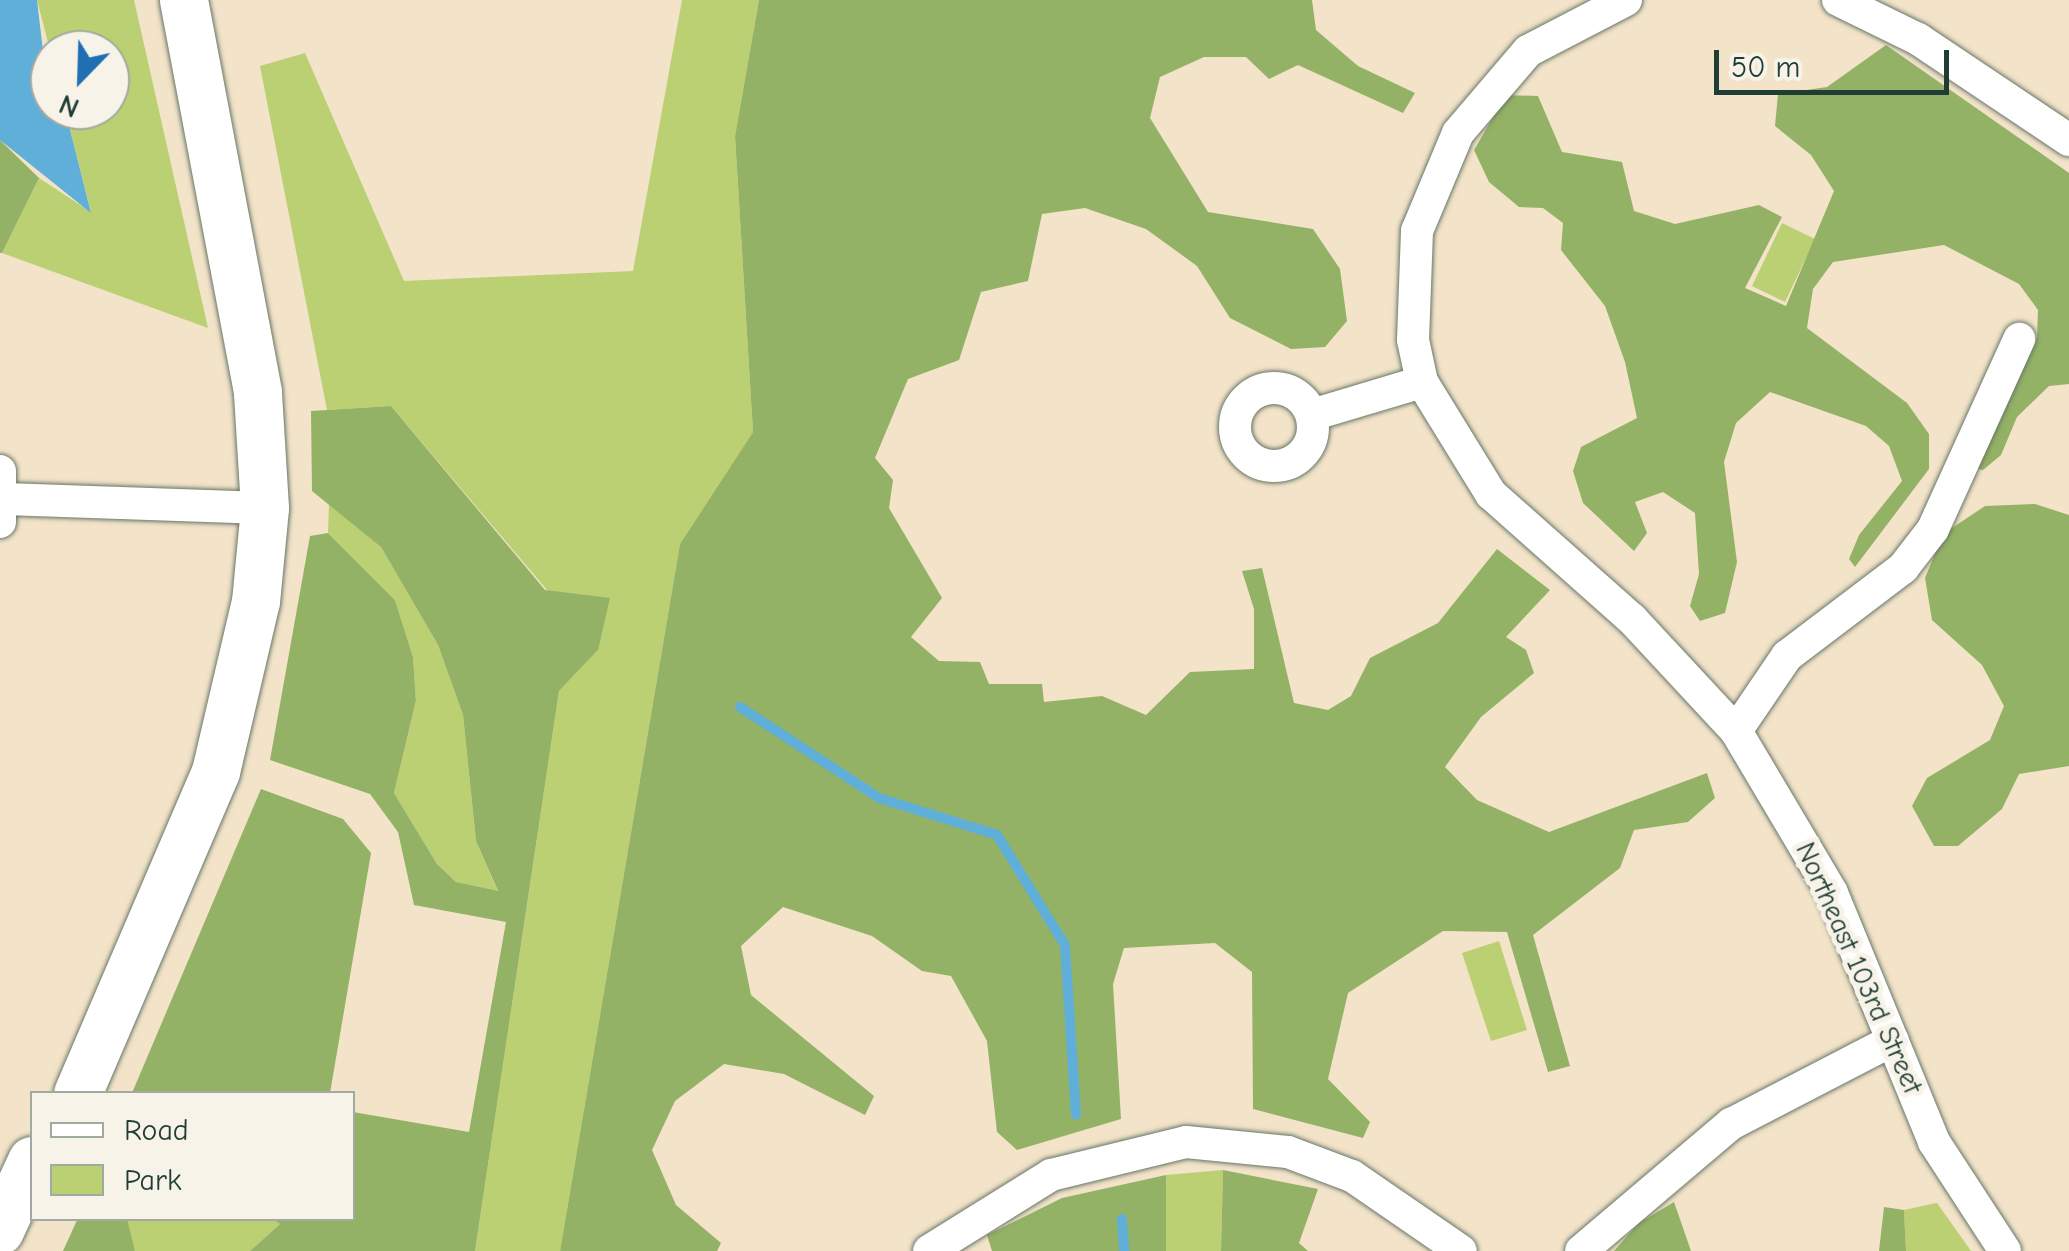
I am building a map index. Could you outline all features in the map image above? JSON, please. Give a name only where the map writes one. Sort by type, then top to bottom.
[{"type":"street","points":[[79,1091],[216,772],[249,645],[265,508],[245,288],[184,0]]},
{"type":"street","name":"Northeast 103rd Street","points":[[1626,0],[1528,51],[1458,133],[1417,231],[1413,340],[1422,382],[1491,494],[1632,619],[1736,731],[1832,892],[1934,1142],[2005,1251]]},
{"type":"street","points":[[1838,0],[1918,39],[2069,140]]},
{"type":"street","points":[[1736,731],[1787,656],[1902,568],[1933,529],[2020,339]]},
{"type":"street","points":[[1314,414],[1422,382]]},
{"type":"street","points":[[2,497],[265,508]]},
{"type":"street","points":[[1581,1251],[1731,1124],[1893,1040]]},
{"type":"street","points":[[929,1251],[1051,1175],[1104,1155],[1202,1142],[1288,1152],[1352,1176],[1460,1251]]},
{"type":"street","points":[[0,1231],[30,1164]]},
{"type":"street","points":[[26,1251],[40,1221]]},
{"type":"green space","points":[[37,0],[134,0],[208,328],[2,253],[39,178],[91,212],[70,130],[130,130],[130,30],[45,30]]},
{"type":"green space","points":[[682,0],[759,0],[735,136],[753,432],[680,544],[560,1251],[475,1251],[559,691],[598,650],[391,406],[327,410],[260,66],[305,53],[404,281],[633,271]]},
{"type":"green space","points":[[759,0],[1312,0],[1316,30],[1358,66],[1415,93],[1403,113],[1298,65],[1269,79],[1246,57],[1204,57],[1160,77],[1150,118],[1208,212],[1313,229],[1340,269],[1347,321],[1325,347],[1291,349],[1230,318],[1197,266],[1146,229],[1085,208],[1042,214],[1028,281],[981,292],[959,360],[908,379],[875,458],[893,480],[889,508],[942,598],[911,637],[939,661],[980,662],[989,684],[1042,684],[1044,702],[1102,696],[1146,715],[1190,672],[1254,669],[1254,609],[1242,571],[1262,568],[1294,703],[1328,710],[1351,696],[1370,658],[1438,623],[1497,549],[1550,590],[1506,637],[1526,650],[1534,673],[1481,717],[1445,767],[1477,800],[1549,832],[1707,773],[1715,798],[1688,822],[1634,830],[1620,868],[1533,935],[1570,1066],[1548,1072],[1507,932],[1443,931],[1348,993],[1328,1079],[1370,1122],[1363,1138],[1253,1109],[1252,972],[1215,943],[1124,948],[1113,984],[1121,1119],[1017,1150],[997,1132],[987,1041],[951,976],[922,971],[872,936],[783,907],[741,946],[751,995],[874,1096],[865,1115],[784,1074],[724,1064],[675,1101],[652,1150],[676,1205],[721,1243],[717,1251],[560,1251],[680,544],[753,432],[735,136]]},
{"type":"green space","points":[[1886,45],[2069,173],[2069,384],[2049,386],[2017,417],[2001,455],[1983,470],[1969,467],[2037,337],[2038,310],[2019,284],[1944,245],[1833,262],[1813,289],[1807,328],[1907,403],[1929,434],[1929,469],[1855,567],[1849,559],[1859,535],[1902,481],[1889,446],[1866,426],[1770,392],[1736,423],[1724,462],[1737,562],[1725,613],[1700,621],[1690,606],[1699,574],[1695,513],[1663,492],[1635,502],[1647,533],[1634,551],[1583,503],[1573,471],[1581,447],[1637,418],[1625,362],[1605,306],[1561,250],[1563,223],[1543,208],[1519,207],[1489,182],[1474,150],[1506,95],[1538,96],[1562,152],[1622,162],[1634,211],[1675,224],[1759,205],[1782,217],[1745,288],[1786,306],[1834,191],[1811,155],[1775,126],[1778,94],[1827,87]]},
{"type":"green space","points":[[0,140],[39,178],[2,253],[0,253]]},
{"type":"green space","points":[[1782,223],[1815,239],[1785,302],[1752,286]]},
{"type":"green space","points":[[391,406],[545,590],[610,598],[598,650],[559,691],[475,1251],[250,1251],[280,1224],[276,1221],[355,1221],[355,1112],[469,1132],[506,922],[414,905],[398,832],[370,794],[270,760],[310,536],[328,533],[395,600],[413,657],[416,701],[394,793],[437,864],[456,882],[498,891],[476,841],[463,715],[438,645],[381,547],[312,491],[311,411]]},
{"type":"green space","points":[[329,503],[381,547],[438,645],[463,715],[476,841],[498,892],[456,882],[437,864],[394,793],[416,702],[413,657],[395,600],[328,533]]},
{"type":"green space","points":[[2035,504],[2069,515],[2069,766],[2019,774],[2002,809],[1958,846],[1934,846],[1912,806],[1927,778],[1990,740],[2004,706],[1982,665],[1932,620],[1925,578],[1943,534],[1985,506]]},
{"type":"green space","points":[[261,789],[343,819],[371,853],[330,1091],[133,1091]]},
{"type":"green space","points":[[1499,941],[1527,1030],[1491,1041],[1462,953]]},
{"type":"green space","points":[[1223,1170],[1221,1251],[1166,1251],[1166,1175]]},
{"type":"green space","points":[[1223,1170],[1318,1189],[1299,1243],[1308,1251],[1221,1251]]},
{"type":"green space","points":[[1166,1175],[1166,1251],[992,1251],[987,1235],[1062,1198]]},
{"type":"green space","points":[[1674,1202],[1691,1251],[1614,1251],[1639,1223]]},
{"type":"green space","points":[[1937,1203],[1971,1251],[1906,1251],[1904,1210]]},
{"type":"green space","points":[[1884,1207],[1904,1210],[1906,1251],[1879,1251]]},
{"type":"green space","points":[[77,1221],[128,1221],[135,1251],[63,1251]]},
{"type":"green space","points":[[127,1221],[280,1224],[250,1251],[135,1251]]},
{"type":"water","points":[[0,0],[37,0],[41,30],[30,30],[30,130],[70,130],[91,213],[0,140]]},
{"type":"waterway","points":[[740,707],[879,798],[997,835],[1065,945],[1076,1115]]},
{"type":"waterway","points":[[1122,1219],[1124,1251]]}]
